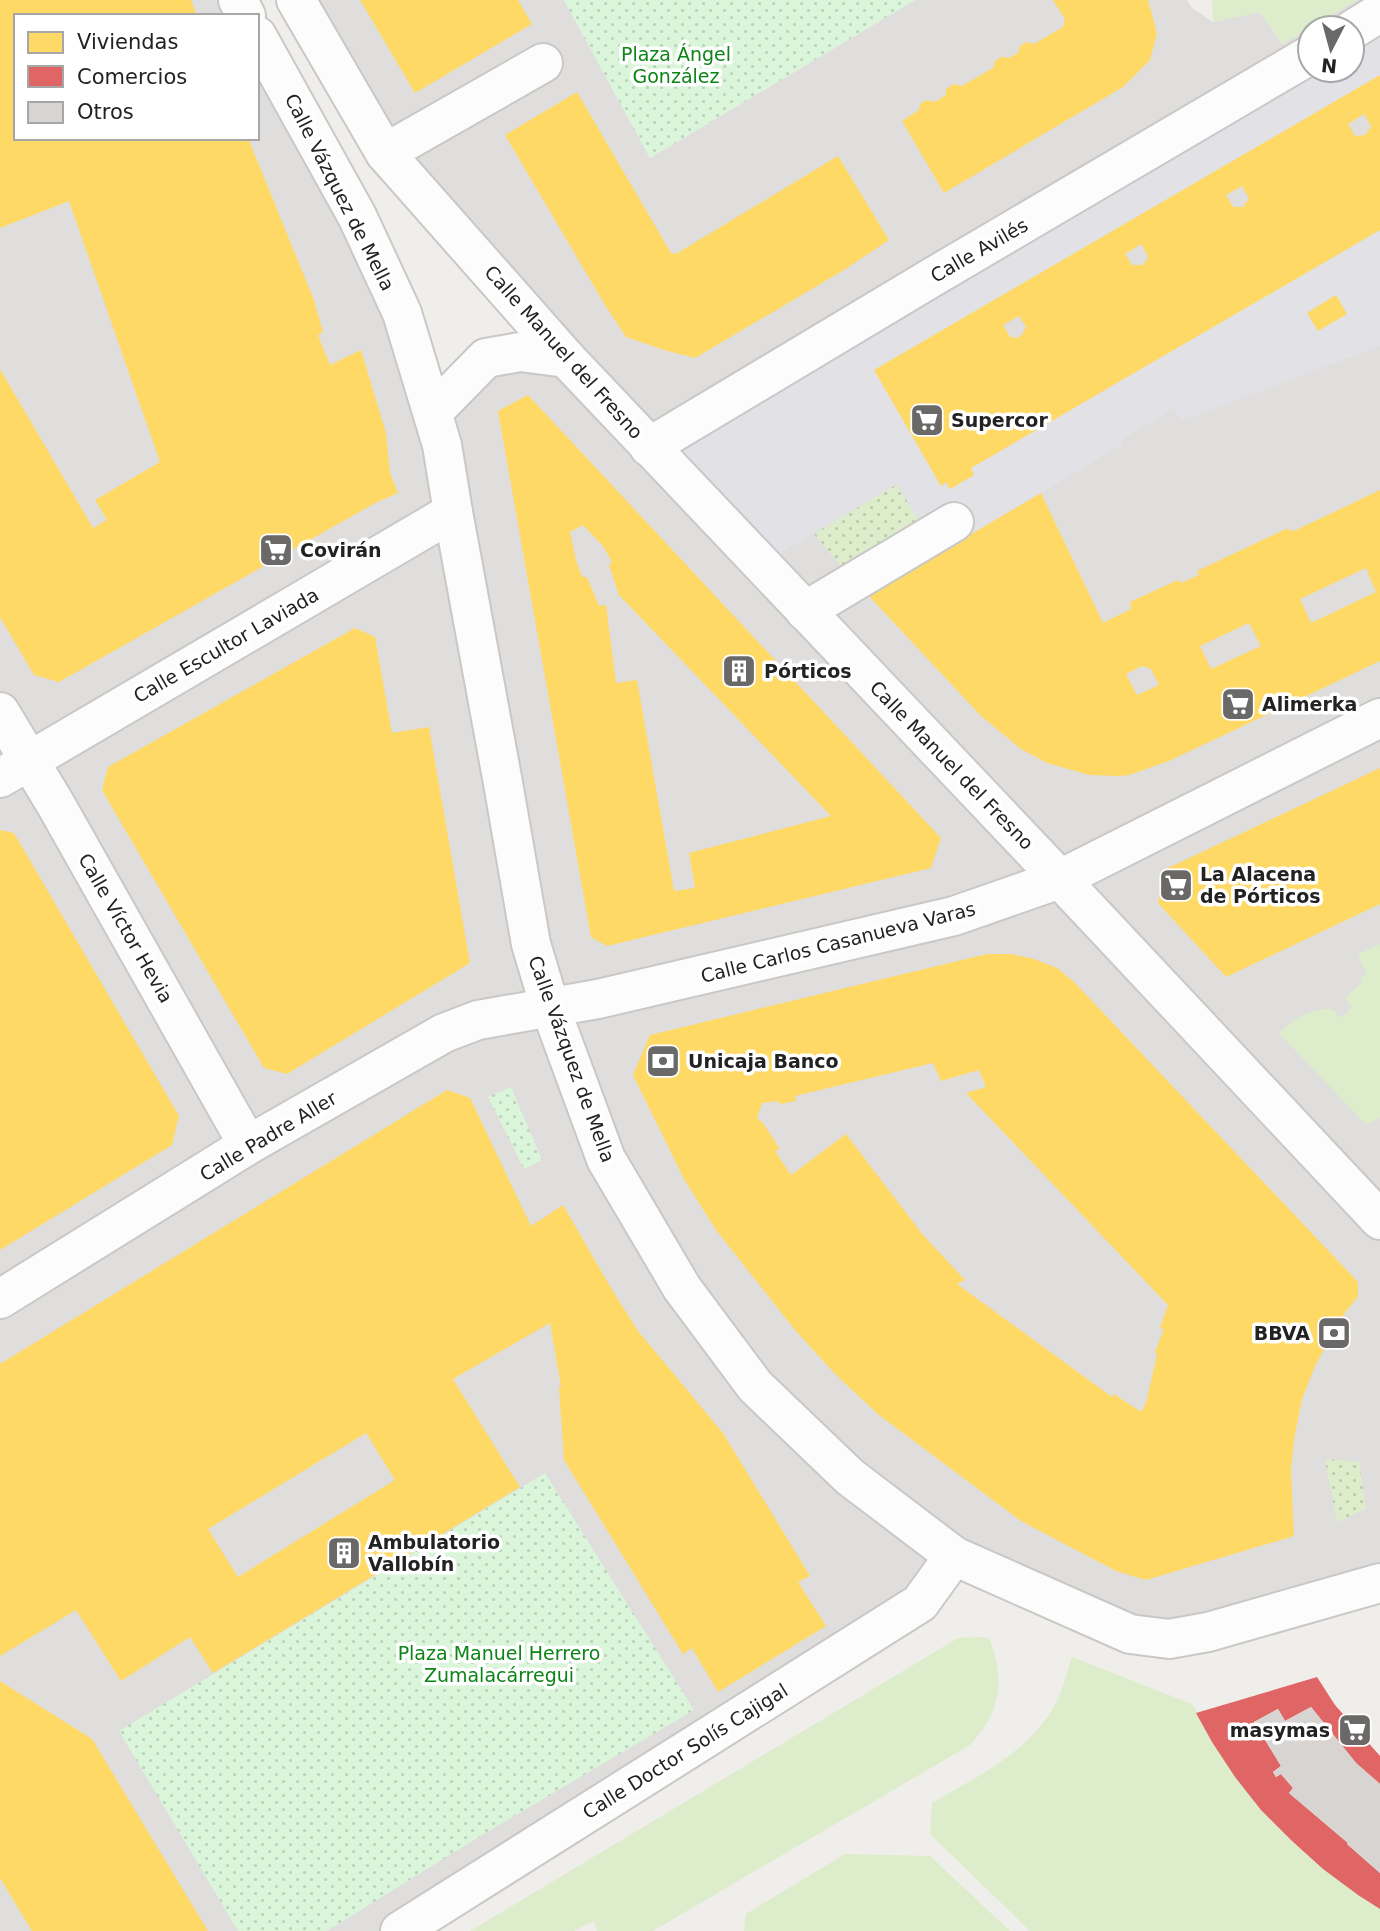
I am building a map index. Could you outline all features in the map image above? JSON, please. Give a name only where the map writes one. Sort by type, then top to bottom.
[{"type":"street","points":[[296,0],[385,153],[543,63]]},
{"type":"street","name":"Calle Vázquez de Mella","points":[[259,40],[357,216],[402,313],[442,445],[531,944],[550,1007],[606,1159],[682,1288],[755,1386],[850,1477],[954,1556],[1130,1634],[1169,1639],[1208,1632],[1380,1583]]},
{"type":"street","name":"Calle Avilés","points":[[649,447],[1296,63]]},
{"type":"street","name":"Calle Manuel del Fresno","points":[[385,153],[566,358],[1060,878],[1380,1220]]},
{"type":"street","points":[[433,412],[486,358],[520,352],[566,358]]},
{"type":"street","name":"Calle Escultor Laviada","points":[[14,769],[453,512]]},
{"type":"street","points":[[805,611],[954,522]]},
{"type":"street","name":"Calle Víctor Hevia","points":[[0,712],[14,769],[56,806],[248,1145]]},
{"type":"street","name":"Calle Carlos Casanueva Varas","points":[[550,1007],[598,999],[954,916],[1060,878],[1380,718]]},
{"type":"street","name":"Calle Padre Aller","points":[[0,1299],[248,1145],[444,1033],[478,1020],[550,1007]]},
{"type":"street","name":"Calle Doctor Solís Cajigal","points":[[400,1931],[920,1603],[954,1556]]},
{"type":"shaded area","points":[[0,0],[234,0],[242,14],[14,14],[14,140],[259,140],[259,46],[431,414],[487,359],[565,360],[386,151],[299,0],[564,0],[650,158],[915,0],[1187,0],[1192,8],[1213,22],[1260,12],[1282,44],[1296,36],[1296,84],[1366,84],[1366,14],[1333,14],[1357,0],[1380,0],[1380,1578],[1170,1633],[954,1551],[914,1601],[396,1931],[0,1931]]},
{"type":"shaded area","points":[[1380,21],[1380,75],[1366,83],[1366,26]]},
{"type":"shaded area","points":[[1296,78],[1296,84],[1365,84],[874,370],[941,485],[944,484],[948,489],[974,475],[971,468],[1380,230],[1380,346],[1182,421],[1173,409],[1121,440],[1123,444],[970,535],[954,502],[919,521],[897,484],[760,565],[649,447]],"holes":[[[1336,295],[1347,313],[1318,331],[1307,312]]]},
{"type":"green space","name":"Plaza Ángel González","points":[[564,0],[915,0],[650,158]]},
{"type":"green space","points":[[1212,0],[1357,0],[1333,14],[1296,14],[1296,36],[1282,44],[1260,12],[1213,22]]},
{"type":"green space","points":[[897,484],[919,521],[842,567],[814,534]]},
{"type":"green space","points":[[1380,944],[1380,1118],[1366,1125],[1279,1033],[1297,1018],[1316,1010],[1332,1009],[1341,1018],[1352,1007],[1345,998],[1362,982],[1360,978],[1366,975],[1358,954]]},
{"type":"green space","points":[[511,1087],[542,1160],[524,1169],[488,1097]]},
{"type":"green space","points":[[1325,1459],[1359,1462],[1366,1509],[1337,1522]]},
{"type":"green space","name":"Plaza Manuel Herrero Zumalacárregui","points":[[545,1473],[694,1710],[477,1838],[327,1931],[238,1931],[119,1731]]},
{"type":"green space","points":[[958,1638],[989,1638],[994,1653],[998,1667],[998,1694],[988,1720],[970,1745],[653,1931],[597,1931],[594,1921],[574,1931],[470,1931]]},
{"type":"green space","points":[[1072,1657],[1192,1704],[1261,1810],[1323,1869],[1380,1909],[1380,1931],[1030,1931],[930,1834],[932,1803],[1002,1761],[1032,1736],[1056,1703]]},
{"type":"green space","points":[[845,1854],[930,1856],[1010,1931],[744,1931],[746,1914]]},
{"type":"building: Viviendas","points":[[0,0],[191,0],[196,14],[14,14],[14,140],[249,140],[314,300],[323,332],[318,335],[330,365],[361,350],[386,433],[390,473],[398,493],[377,502],[59,682],[34,675],[0,617],[0,369],[93,528],[107,520],[95,500],[160,462],[69,201],[0,228]]},
{"type":"building: Viviendas","points":[[360,0],[518,0],[532,24],[415,93]]},
{"type":"building: Viviendas","points":[[1053,0],[1148,0],[1157,33],[1150,60],[1123,87],[944,193],[902,121],[919,110],[920,104],[927,100],[935,102],[946,95],[946,89],[954,84],[962,86],[993,68],[995,61],[1001,57],[1009,58],[1018,53],[1020,46],[1027,42],[1034,44],[1063,27],[1065,19]]},
{"type":"building: Viviendas","points":[[1380,75],[1380,230],[971,468],[974,475],[950,489],[946,482],[941,486],[874,370]],"holes":[[[1364,114],[1371,126],[1365,135],[1355,136],[1348,124]],[[1242,186],[1249,198],[1243,207],[1233,207],[1226,195]],[[1141,244],[1148,256],[1147,260],[1143,265],[1132,265],[1125,254]],[[1019,316],[1026,327],[1022,335],[1017,338],[1010,337],[1003,325]]]},
{"type":"building: Viviendas","points":[[577,92],[671,253],[676,254],[838,156],[889,240],[844,270],[695,358],[626,337],[505,135]]},
{"type":"building: Viviendas","points":[[1336,295],[1347,314],[1318,331],[1307,313]]},
{"type":"building: Viviendas","name":"Pórticos","points":[[528,395],[941,838],[931,868],[607,946],[591,937],[498,411]],"holes":[[[583,525],[603,546],[612,562],[609,565],[619,595],[831,816],[689,853],[695,888],[674,891],[637,680],[616,683],[606,605],[599,606],[587,577],[582,577],[570,532]]]},
{"type":"building: Viviendas","points":[[1380,490],[1380,661],[1169,761],[1129,775],[1089,775],[1047,763],[1021,749],[981,716],[868,595],[1041,493],[1103,623],[1131,609],[1130,602],[1178,580],[1181,583],[1199,575],[1197,571],[1286,529],[1294,531]],"holes":[[[1366,568],[1376,592],[1311,623],[1300,599]],[[1249,623],[1261,646],[1211,669],[1200,646]],[[1142,666],[1151,669],[1159,685],[1137,695],[1126,674]]]},
{"type":"building: Viviendas","points":[[355,628],[375,637],[392,733],[429,727],[470,963],[287,1074],[264,1068],[102,790],[108,767]]},
{"type":"building: Viviendas","points":[[1380,768],[1380,904],[1226,977],[1158,903],[1166,869]]},
{"type":"building: Viviendas","points":[[0,830],[14,833],[179,1116],[172,1145],[0,1250]]},
{"type":"building: Viviendas","points":[[987,954],[1011,954],[1057,968],[1074,982],[1358,1282],[1358,1297],[1333,1332],[1302,1399],[1291,1470],[1294,1536],[1146,1580],[1116,1571],[1021,1521],[879,1415],[836,1375],[795,1330],[716,1230],[684,1179],[633,1075],[650,1035]],"holes":[[[933,1063],[941,1081],[979,1070],[986,1087],[966,1093],[1168,1305],[1160,1328],[1164,1329],[1155,1352],[1157,1355],[1146,1403],[1141,1412],[1114,1394],[1112,1397],[957,1284],[965,1280],[923,1235],[846,1134],[791,1175],[775,1151],[780,1149],[757,1118],[762,1103],[776,1101],[781,1104],[796,1101],[795,1096]]]},
{"type":"building: Viviendas","points":[[447,1090],[470,1098],[531,1226],[563,1205],[638,1331],[723,1433],[810,1576],[798,1582],[826,1626],[718,1692],[692,1648],[683,1654],[564,1460],[561,1386],[550,1323],[453,1379],[520,1487],[213,1673],[190,1637],[121,1681],[76,1610],[0,1656],[0,1364]],"holes":[[[366,1433],[395,1480],[238,1577],[208,1529]]]},
{"type":"building: Viviendas","points":[[0,1681],[92,1739],[208,1931],[32,1931],[0,1878]]},
{"type":"building: Comercios","points":[[1317,1677],[1335,1705],[1380,1756],[1380,1784],[1356,1763],[1311,1707],[1285,1721],[1278,1709],[1254,1722],[1281,1766],[1273,1772],[1276,1777],[1281,1774],[1293,1788],[1289,1793],[1380,1873],[1380,1909],[1323,1869],[1261,1810],[1235,1777],[1196,1713]]},
{"type":"building: Otros","points":[[1311,1707],[1356,1763],[1380,1784],[1380,1873],[1289,1793],[1293,1788],[1281,1774],[1276,1777],[1273,1772],[1281,1766],[1254,1722],[1278,1709],[1285,1721]]},
{"type":"place","name":"Supercor","points":[[927,420]]},
{"type":"place","name":"Covirán","points":[[276,550]]},
{"type":"place","name":"Pórticos","points":[[739,671]]},
{"type":"place","name":"Alimerka","points":[[1238,704]]},
{"type":"place","name":"La Alacena de Pórticos","points":[[1176,885]]},
{"type":"place","name":"Unicaja Banco","points":[[663,1061]]},
{"type":"place","name":"BBVA","points":[[1334,1333]]},
{"type":"place","name":"Ambulatorio Vallobín","points":[[344,1553]]},
{"type":"place","name":"masymas","points":[[1355,1730]]}]
